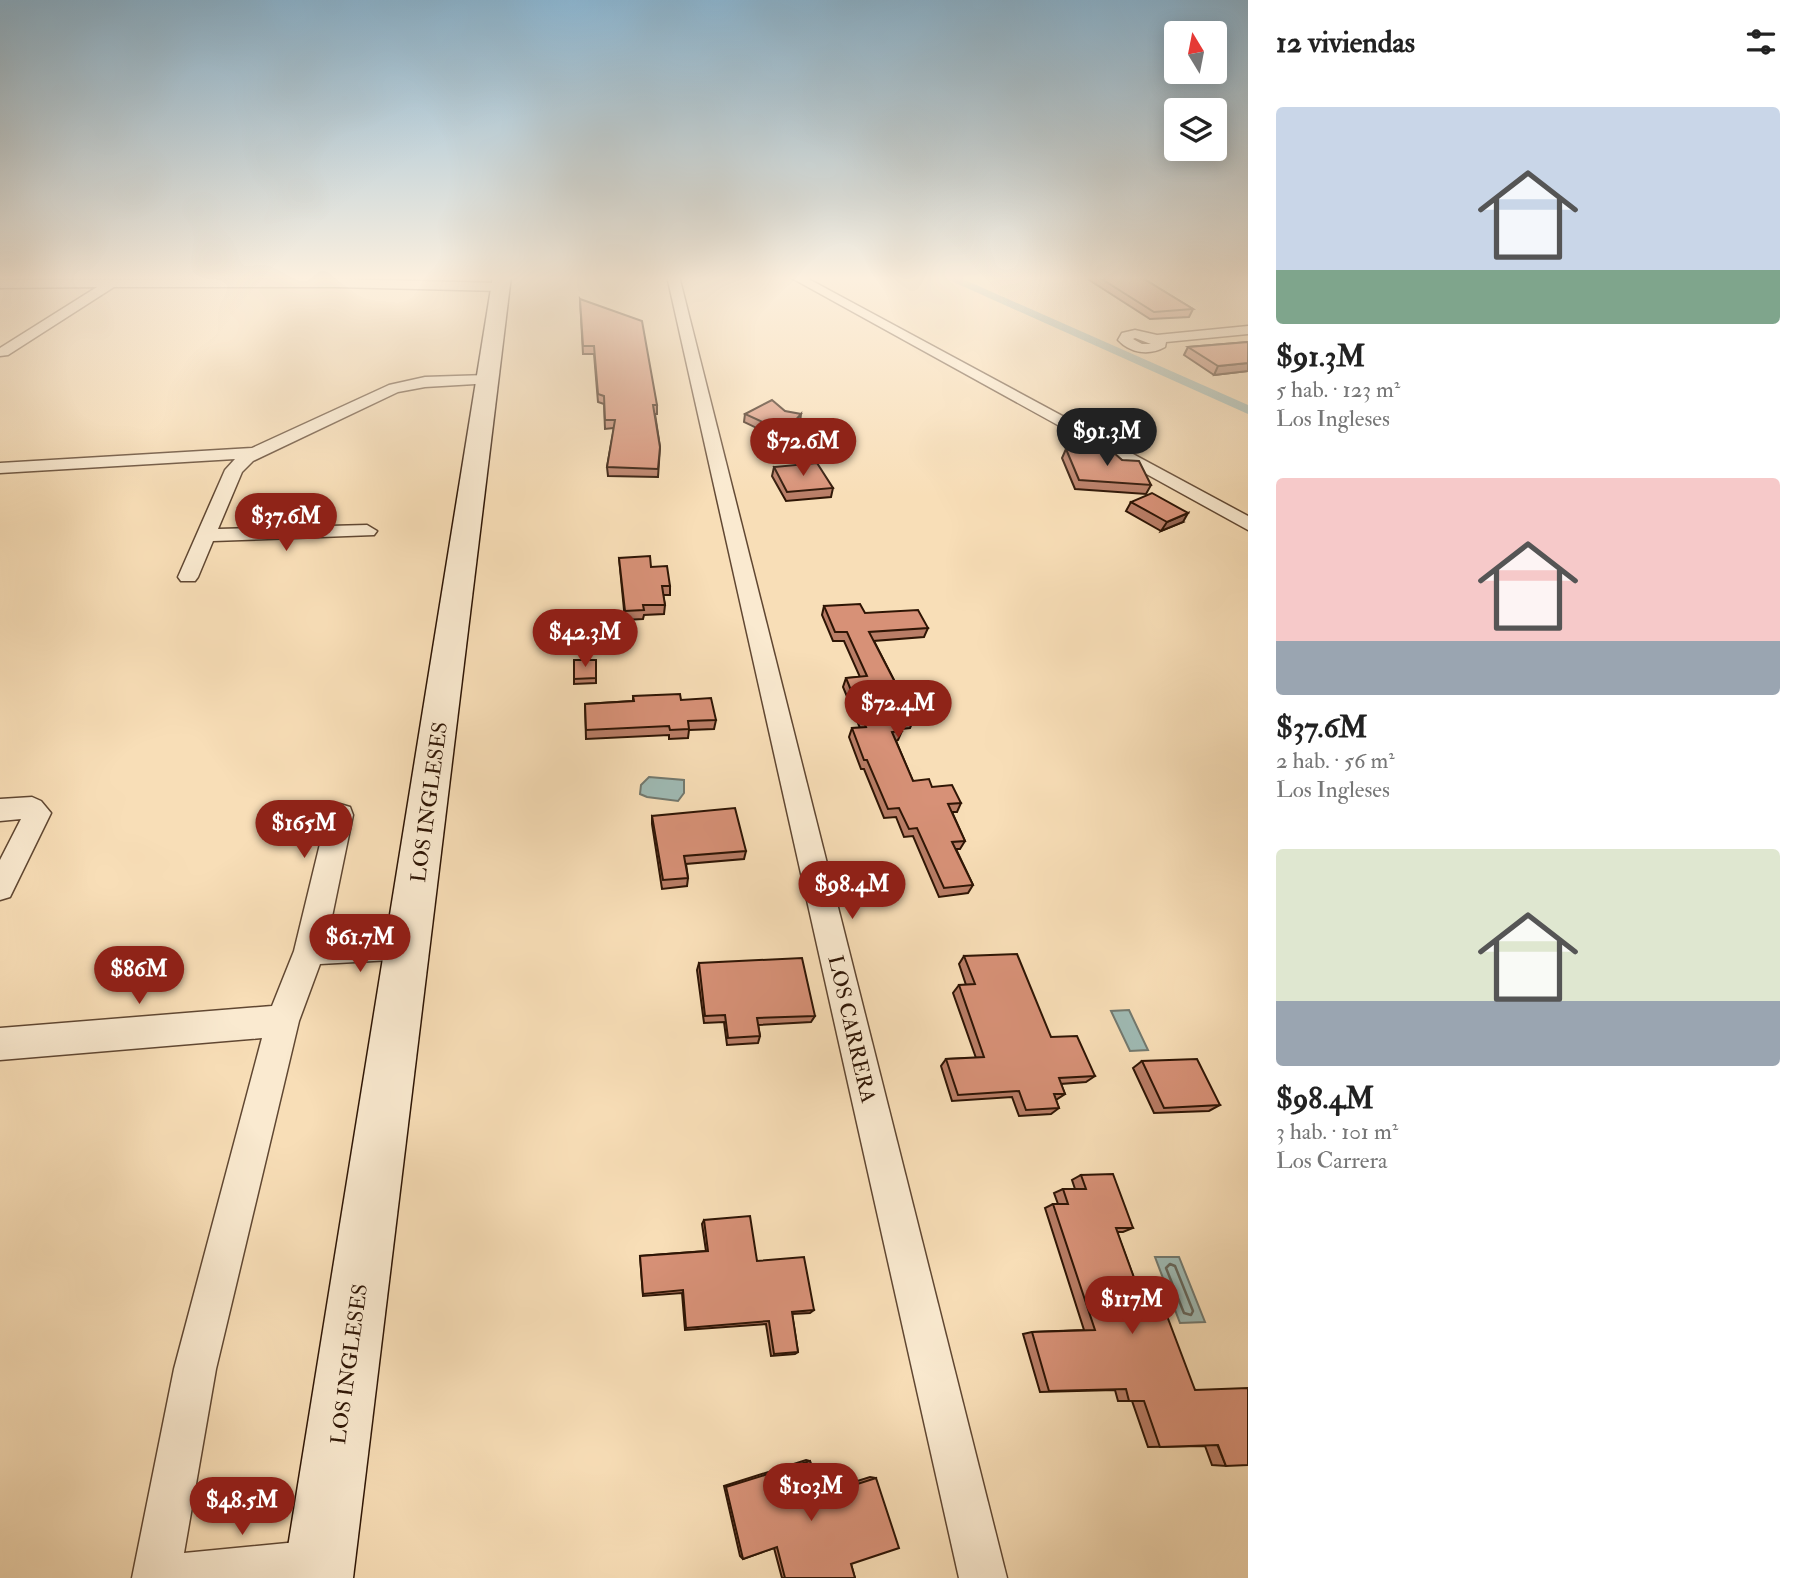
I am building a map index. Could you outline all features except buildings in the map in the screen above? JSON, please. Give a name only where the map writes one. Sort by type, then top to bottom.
[{"type":"street","points":[[3,352],[6,350]]},
{"type":"street","name":"LOS INGLESES","points":[[319,1571],[491,350]]},
{"type":"street","name":"LOS CARRERA","points":[[691,350],[983,1578]]},
{"type":"street","points":[[929,350],[1248,524]]},
{"type":"street","points":[[188,576],[234,470],[255,453],[394,388],[425,382],[487,380]]},
{"type":"street","points":[[0,467],[255,453]]},
{"type":"street","points":[[205,535],[367,531]]},
{"type":"street","points":[[0,810],[32,808],[38,813],[0,888]]},
{"type":"street","points":[[156,1578],[195,1369],[283,1021],[309,951],[340,815]]},
{"type":"street","points":[[309,951],[409,945]]},
{"type":"street","points":[[0,1044],[283,1021]]},
{"type":"street","points":[[172,1578],[319,1571]]},
{"type":"water","points":[[649,777],[684,780],[684,793],[678,801],[640,794],[641,785]]},
{"type":"water","points":[[1129,1010],[1148,1050],[1130,1051],[1111,1011]]},
{"type":"water","points":[[1155,1257],[1179,1257],[1205,1322],[1180,1323]]},
{"type":"waterway","points":[[1112,350],[1248,410]]}]
